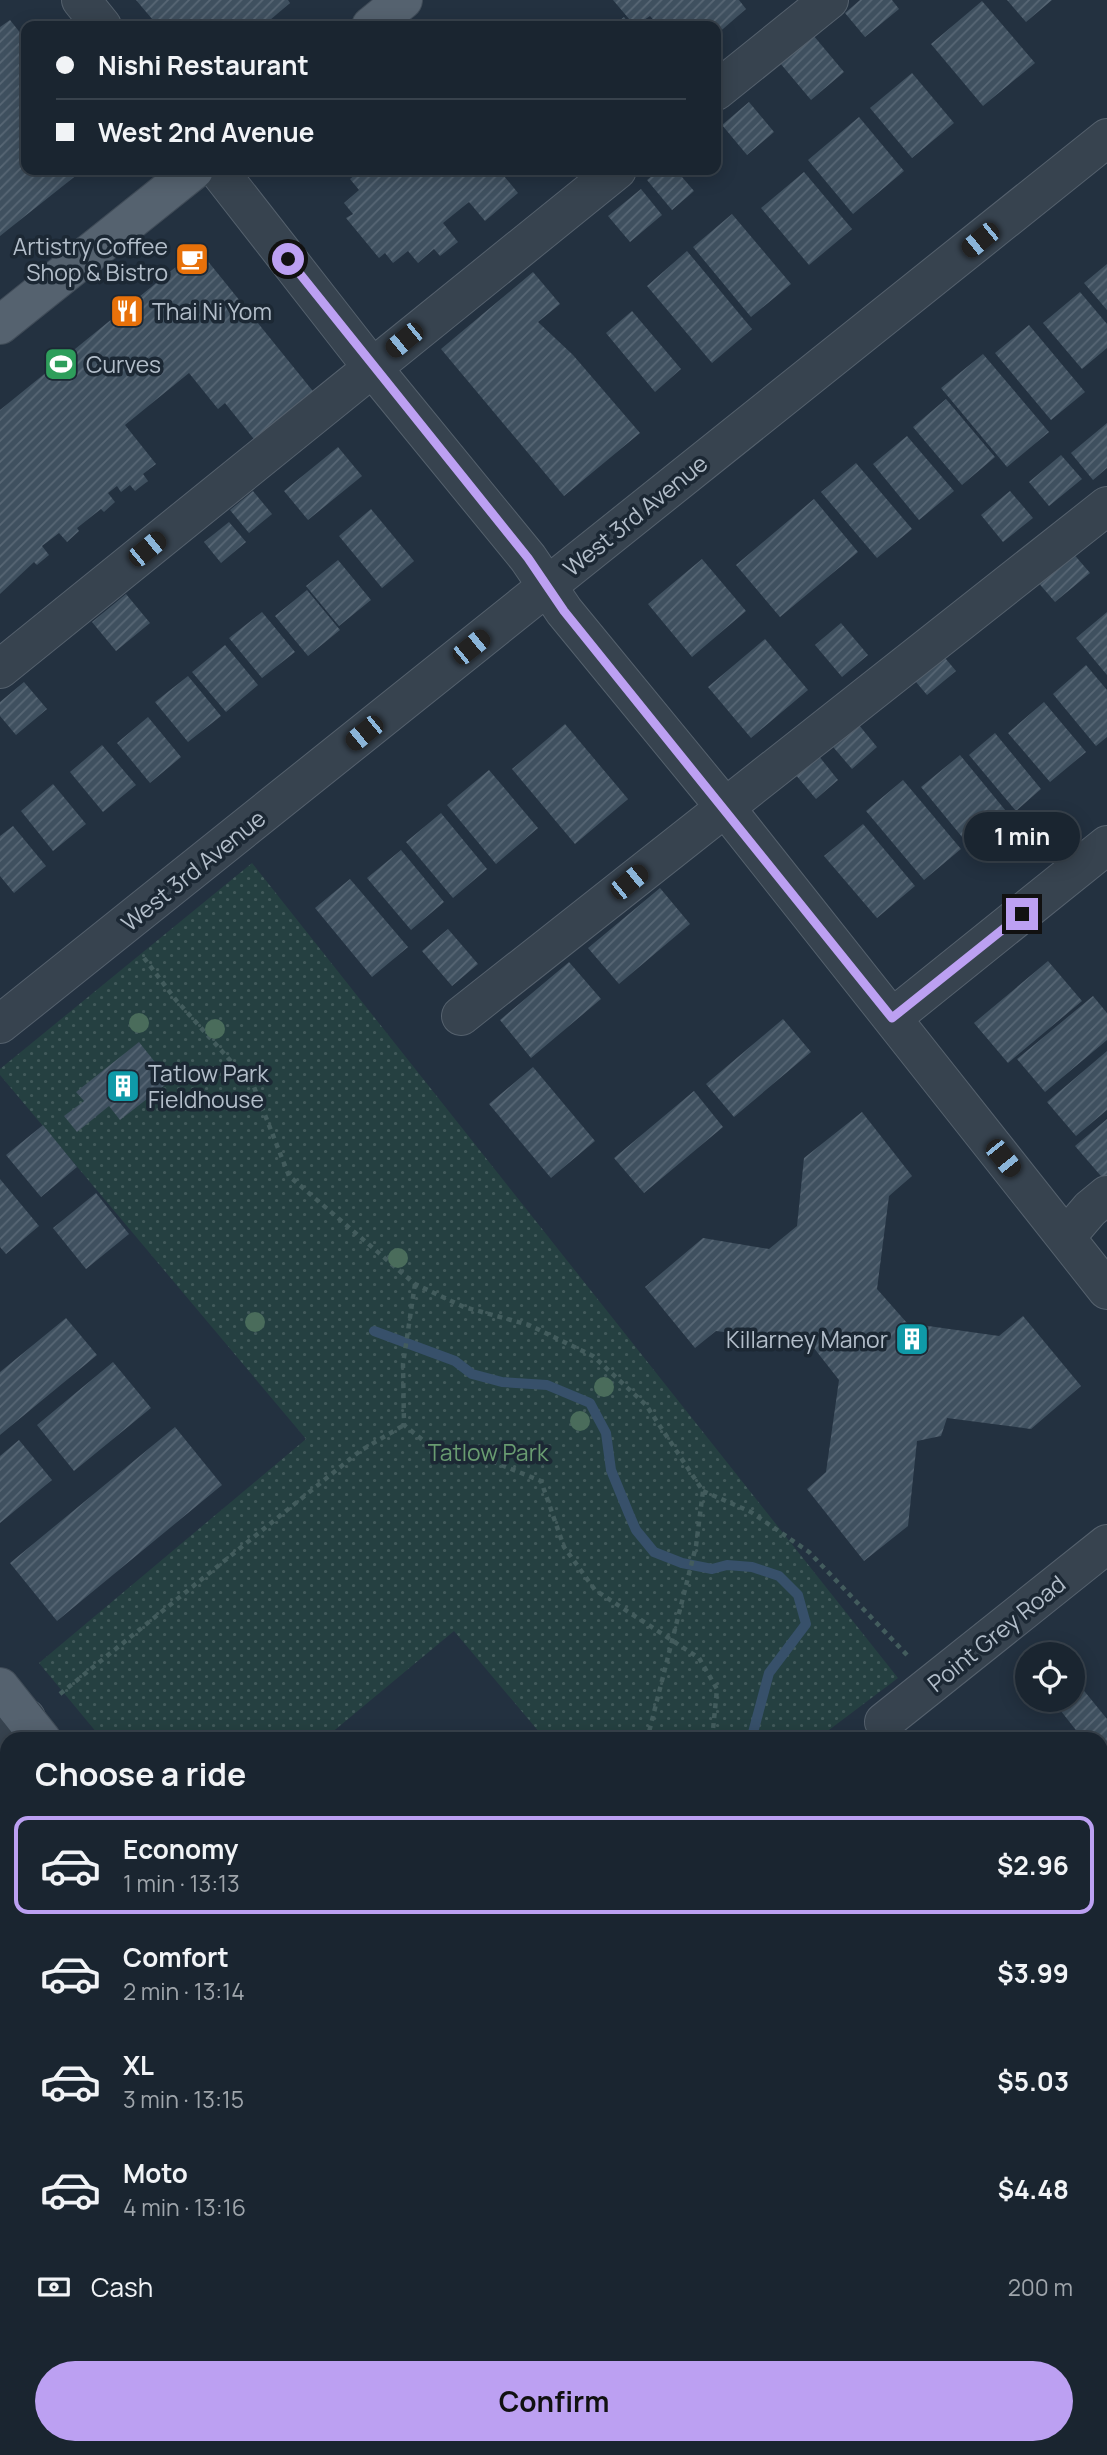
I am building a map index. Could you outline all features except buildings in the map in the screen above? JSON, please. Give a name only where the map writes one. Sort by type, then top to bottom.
[{"type":"main road","points":[[376,21],[403,0]]},
{"type":"main road","points":[[0,326],[188,175]]},
{"type":"main road","points":[[0,1687],[22,1732]]},
{"type":"street","points":[[81,0],[98,21]]},
{"type":"street","points":[[721,86],[829,0]]},
{"type":"street","name":"West 3rd Avenue","points":[[0,1024],[1107,138]]},
{"type":"street","points":[[222,175],[547,585],[564,611],[724,806],[1107,1290]]},
{"type":"street","points":[[0,669],[611,175]]},
{"type":"street","points":[[461,1016],[1107,506]]},
{"type":"street","points":[[892,1018],[1107,845]]},
{"type":"street","points":[[1066,1237],[1090,1209],[1107,1195]]},
{"type":"street","name":"Point Grey Road","points":[[884,1722],[1107,1544]]},
{"type":"path","points":[[139,952],[177,1000],[254,1087],[289,1176],[415,1284],[464,1307],[529,1325],[593,1356],[646,1405],[702,1491],[751,1512],[809,1552],[910,1659]]},
{"type":"path","points":[[415,1284],[402,1364],[404,1425],[435,1450],[489,1460],[541,1481],[564,1547],[595,1590],[674,1639],[699,1658],[717,1689],[713,1732]]},
{"type":"path","points":[[60,1694],[360,1451],[404,1425]]},
{"type":"path","points":[[649,1732],[696,1546],[702,1491]]},
{"type":"green space","name":"Tatlow Park","points":[[252,863],[898,1678],[826,1732],[539,1732],[454,1631],[332,1732],[96,1732],[39,1663],[306,1439],[0,1075],[0,1069]]},
{"type":"waterway","points":[[374,1331],[455,1361],[472,1374],[502,1382],[547,1385],[590,1403],[606,1433],[611,1470],[629,1514],[636,1530],[654,1552],[682,1563],[712,1569],[727,1565],[752,1567],[779,1576],[798,1595],[806,1624],[769,1673],[753,1732]]},
{"type":"place","name":"Artistry Coffee Shop & Bistro","points":[[192,259]]},
{"type":"place","name":"Thai Ni Yom","points":[[127,311]]},
{"type":"place","name":"Curves","points":[[61,364]]},
{"type":"place","name":"Tatlow Park Fieldhouse","points":[[123,1086]]},
{"type":"place","name":"Killarney Manor","points":[[912,1339]]},
{"type":"route","points":[[288,259],[528,558],[564,611],[724,806],[892,1018],[1022,914]]}]
